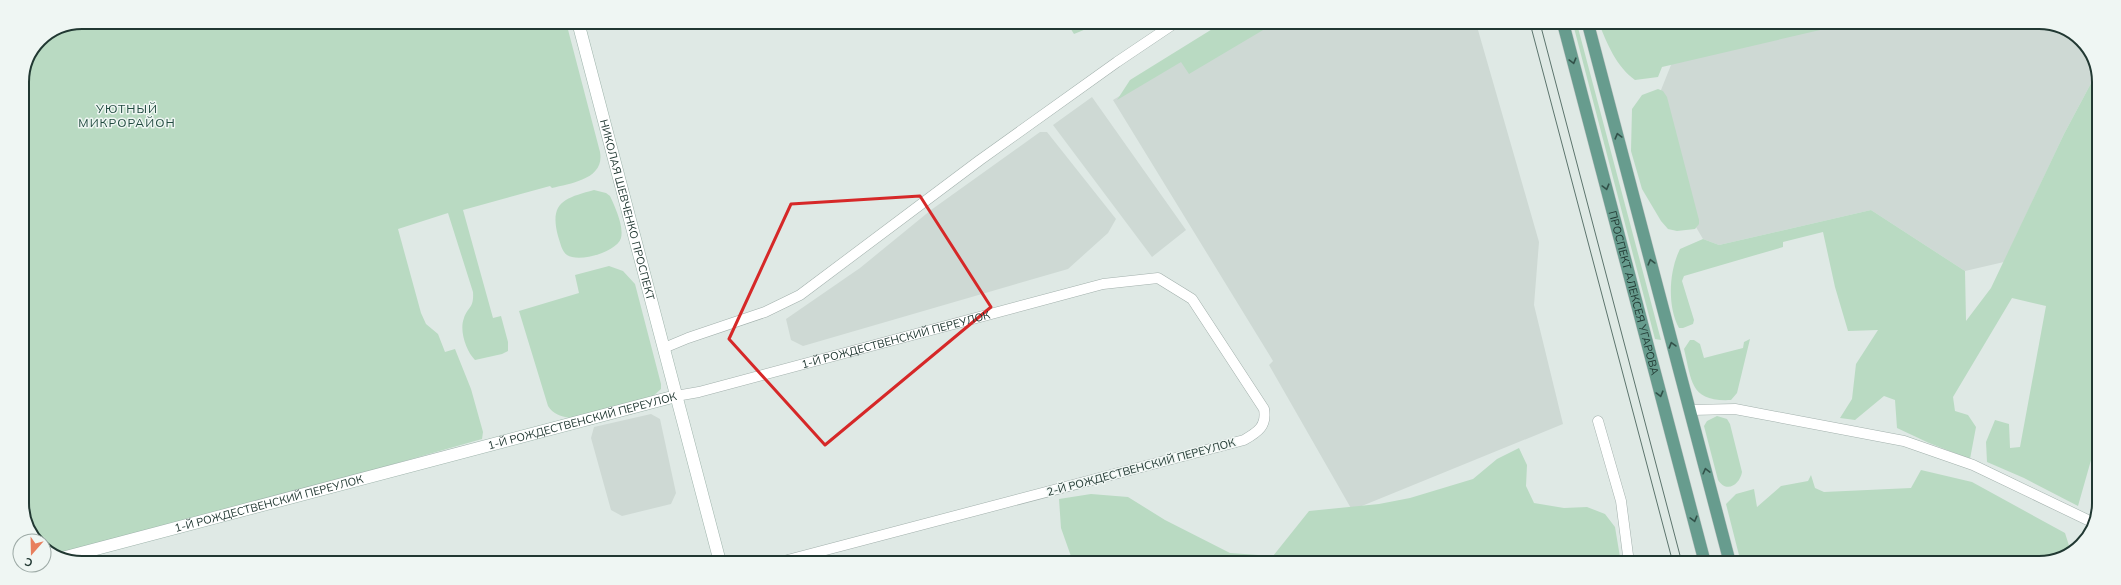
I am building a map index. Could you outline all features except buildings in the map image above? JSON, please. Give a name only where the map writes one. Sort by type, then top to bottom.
[{"type":"main road","name":"ПРОСПЕКТ АЛЕКСЕЯ УГАРОВА","points":[[1564,29],[1703,556]]},
{"type":"main road","points":[[1589,29],[1691,410],[1728,556]]},
{"type":"street","name":"НИКОЛАЯ ШЕВЧЕНКО ПРОСПЕКТ","points":[[580,29],[718,556]]},
{"type":"street","points":[[664,348],[688,338],[765,312],[800,295],[980,160],[1117,62],[1166,29]]},
{"type":"street","name":"2-Й РОЖДЕСТВЕНСКИЙ ПЕРЕУЛОК","points":[[803,556],[1244,440],[1259,432],[1265,417],[1261,403],[1192,299],[1158,278],[1103,284]]},
{"type":"street","name":"1-Й РОЖДЕСТВЕНСКИЙ ПЕРЕУЛОК","points":[[76,556],[1103,284]]},
{"type":"street","points":[[1691,410],[1735,409],[1904,441],[1973,465],[2089,521]]},
{"type":"street","points":[[1598,421],[1621,501],[1628,556]]},
{"type":"highlighted area","points":[[920,196],[991,307],[825,445],[729,339],[791,204]]},
{"type":"shaded area","points":[[1257,29],[1478,29],[1539,242],[1534,305],[1563,424],[1352,510],[1269,365],[1273,361],[1113,100],[1182,58]]},
{"type":"shaded area","points":[[1805,29],[2046,29],[2063,34],[2074,42],[2085,55],[2091,71],[2092,81],[2064,134],[2004,262],[1965,271],[1871,210],[1719,245],[1703,239],[1693,222],[1659,95],[1673,60]]},
{"type":"shaded area","points":[[1092,97],[1186,230],[1152,257],[1053,125]]},
{"type":"shaded area","points":[[1040,132],[1047,132],[1116,219],[1108,233],[1068,269],[803,346],[791,340],[786,319],[860,268],[931,210]]},
{"type":"shaded area","points":[[651,414],[660,419],[676,493],[671,504],[622,516],[611,510],[591,438],[594,427]]},
{"type":"green space","points":[[82,29],[568,29],[600,152],[600,161],[597,168],[592,174],[577,182],[552,188],[550,186],[463,210],[493,318],[501,316],[508,342],[508,351],[502,354],[475,360],[466,346],[462,328],[466,314],[473,302],[473,292],[448,213],[398,229],[421,313],[426,324],[438,334],[445,352],[455,349],[471,389],[483,432],[482,439],[369,471],[62,552],[52,547],[52,533],[38,533],[34,527],[29,507],[29,82],[33,62],[44,44],[62,33]]},
{"type":"green space","points":[[1071,29],[1086,29],[1074,34]]},
{"type":"green space","points":[[1212,29],[1265,29],[1189,74],[1181,62],[1117,100],[1130,80]]},
{"type":"green space","points":[[1574,29],[1578,29],[1661,340],[1655,339]]},
{"type":"green space","points":[[1601,29],[1824,29],[1662,67],[1658,77],[1635,80],[1618,62],[1609,47]]},
{"type":"green space","points":[[2092,81],[2092,457],[2078,506],[2024,478],[1987,462],[1986,442],[1995,420],[2009,424],[2010,448],[2020,447],[2046,306],[2012,298],[1953,397],[1955,411],[1968,415],[1976,427],[1970,459],[1929,443],[1897,428],[1895,400],[1884,396],[1855,420],[1840,418],[1852,399],[1856,364],[1878,330],[1848,331],[1835,287],[1823,232],[1783,242],[1783,247],[1684,276],[1682,281],[1694,320],[1693,324],[1679,328],[1675,319],[1671,299],[1671,288],[1676,258],[1680,249],[1703,239],[1719,245],[1871,210],[1965,271],[1966,321],[1991,288],[2064,134]]},
{"type":"green space","points":[[1658,89],[1663,91],[1667,97],[1699,220],[1699,224],[1695,229],[1677,231],[1668,229],[1661,221],[1642,189],[1631,151],[1632,109],[1642,95]]},
{"type":"green space","points":[[594,190],[606,193],[610,196],[620,222],[622,233],[621,238],[613,248],[597,255],[580,258],[567,255],[562,249],[558,236],[556,216],[558,209],[567,199]]},
{"type":"green space","points":[[609,266],[623,271],[635,284],[661,384],[661,389],[652,397],[570,418],[555,413],[548,406],[519,311],[579,293],[575,275]]},
{"type":"green space","points":[[1750,339],[1737,393],[1731,400],[1707,398],[1695,388],[1684,349],[1690,340],[1694,340],[1700,344],[1704,358],[1743,348],[1744,342]]},
{"type":"green space","points":[[1717,416],[1727,419],[1730,424],[1742,472],[1739,480],[1733,486],[1729,487],[1725,486],[1718,480],[1704,426],[1707,421]]},
{"type":"green space","points":[[1519,448],[1527,465],[1526,486],[1534,503],[1564,508],[1587,507],[1605,514],[1615,527],[1620,556],[1273,556],[1309,511],[1379,504],[1410,498],[1473,479],[1497,459]]},
{"type":"green space","points":[[1921,470],[1972,482],[2065,533],[2069,546],[2050,555],[2039,556],[1739,556],[1726,504],[1736,494],[1754,489],[1757,507],[1781,486],[1808,481],[1811,475],[1815,488],[1824,492],[1911,488]]},
{"type":"green space","points":[[1091,494],[1128,497],[1165,520],[1230,553],[1273,556],[1071,556],[1061,528],[1059,499]]},
{"type":"tram line","points":[[1532,29],[1671,556]]},
{"type":"tram line","points":[[1542,29],[1680,556]]},
{"type":"district","name":"УЮТНЫЙ МИКРОРАЙОН","points":[[127,116]]}]
